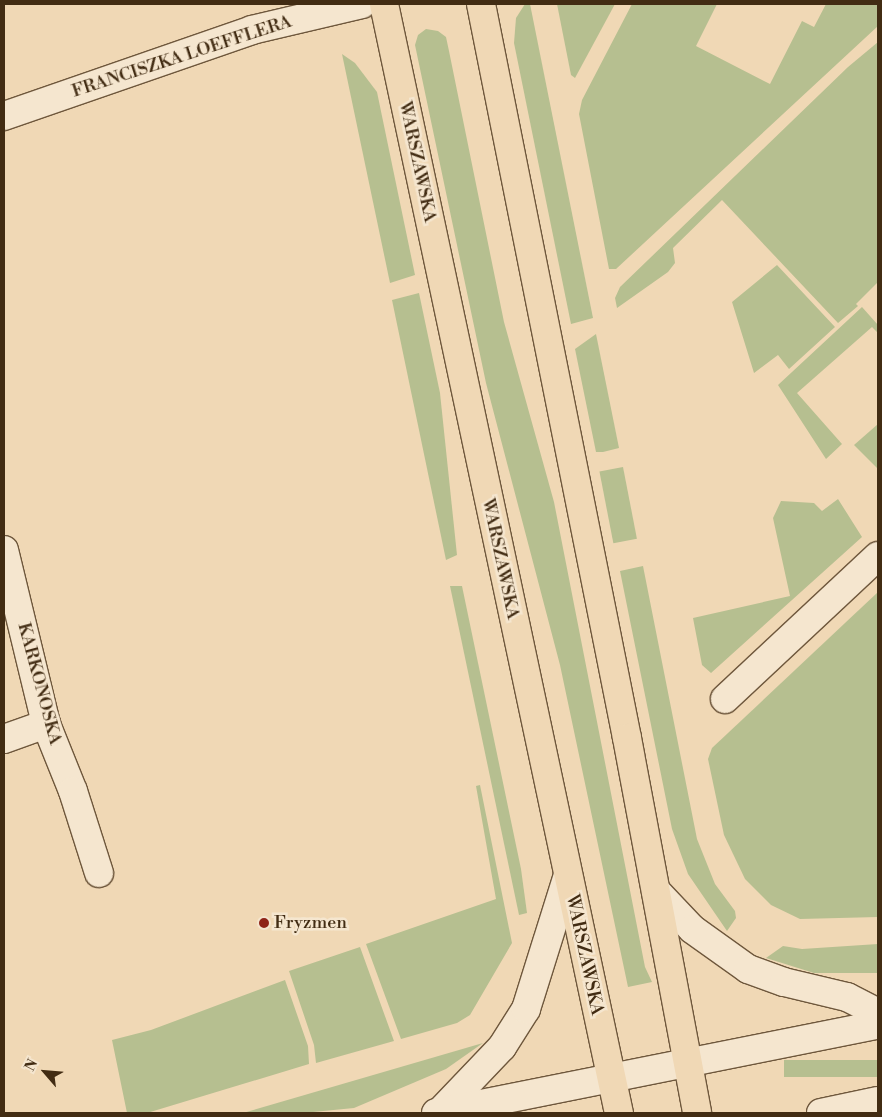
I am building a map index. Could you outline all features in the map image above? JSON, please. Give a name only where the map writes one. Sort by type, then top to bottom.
[{"type":"main road","name":"WARSZAWSKA","points":[[384,4],[567,878],[619,1113]]},
{"type":"main road","points":[[481,4],[656,891],[697,1113]]},
{"type":"street","name":"FRANCISZKA LOEFFLERA","points":[[4,116],[252,30],[362,4]]},
{"type":"street","name":"KARKONOSKA","points":[[4,550],[46,724],[73,791],[99,873]]},
{"type":"street","points":[[725,700],[878,556]]},
{"type":"street","points":[[4,739],[46,724]]},
{"type":"street","points":[[438,1113],[502,1047],[526,1009],[567,878]]},
{"type":"street","points":[[656,891],[692,929],[748,969],[784,982],[847,997],[878,1012]]},
{"type":"street","points":[[438,1113],[689,1065],[878,1025]]},
{"type":"street","points":[[822,1113],[866,1106]]},
{"type":"green space","points":[[525,4],[530,4],[593,318],[571,324],[514,43],[516,18]]},
{"type":"green space","points":[[557,4],[615,4],[575,78],[571,75]]},
{"type":"green space","points":[[632,4],[717,4],[696,46],[770,84],[802,21],[814,27],[826,4],[878,4],[878,26],[616,269],[609,269],[579,114],[582,100]]},
{"type":"green space","points":[[426,29],[438,31],[446,37],[504,322],[554,502],[645,967],[652,982],[628,987],[560,665],[486,383],[415,45],[418,35]]},
{"type":"green space","points":[[878,42],[878,282],[856,304],[858,306],[838,323],[722,200],[673,248],[675,263],[668,272],[617,308],[615,298],[620,287],[848,67]]},
{"type":"green space","points":[[342,54],[355,63],[377,92],[415,275],[390,283]]},
{"type":"green space","points":[[777,265],[835,327],[789,369],[778,355],[754,373],[732,302]]},
{"type":"green space","points":[[419,293],[440,393],[457,555],[446,560],[392,300]]},
{"type":"green space","points":[[862,307],[878,325],[878,333],[872,327],[797,393],[842,444],[826,459],[778,385]]},
{"type":"green space","points":[[596,334],[619,448],[603,452],[596,452],[575,349]]},
{"type":"green space","points":[[878,424],[878,469],[854,445]]},
{"type":"green space","points":[[623,467],[637,539],[613,543],[599,472]]},
{"type":"green space","points":[[838,499],[862,537],[711,673],[702,665],[693,618],[790,596],[773,518],[781,501],[814,503],[822,511]]},
{"type":"green space","points":[[643,566],[697,839],[715,884],[735,911],[736,918],[727,931],[688,874],[672,829],[620,571]]},
{"type":"green space","points":[[450,586],[462,586],[521,869],[527,913],[519,915]]},
{"type":"green space","points":[[878,592],[878,917],[800,919],[771,905],[745,879],[724,835],[708,759],[712,748]]},
{"type":"green space","points":[[480,785],[512,943],[470,1015],[457,1023],[401,1039],[366,944],[496,899],[476,786]]},
{"type":"green space","points":[[878,944],[878,973],[814,973],[766,958],[783,946],[802,949]]},
{"type":"green space","points":[[360,947],[394,1041],[316,1063],[314,1045],[289,971]]},
{"type":"green space","points":[[285,980],[308,1046],[309,1064],[147,1113],[127,1113],[112,1040],[151,1030]]},
{"type":"green space","points":[[483,1043],[446,1069],[354,1108],[303,1113],[243,1113]]},
{"type":"green space","points":[[784,1060],[878,1060],[878,1077],[784,1077]]},
{"type":"place","name":"Fryzmen","points":[[264,923]]}]
